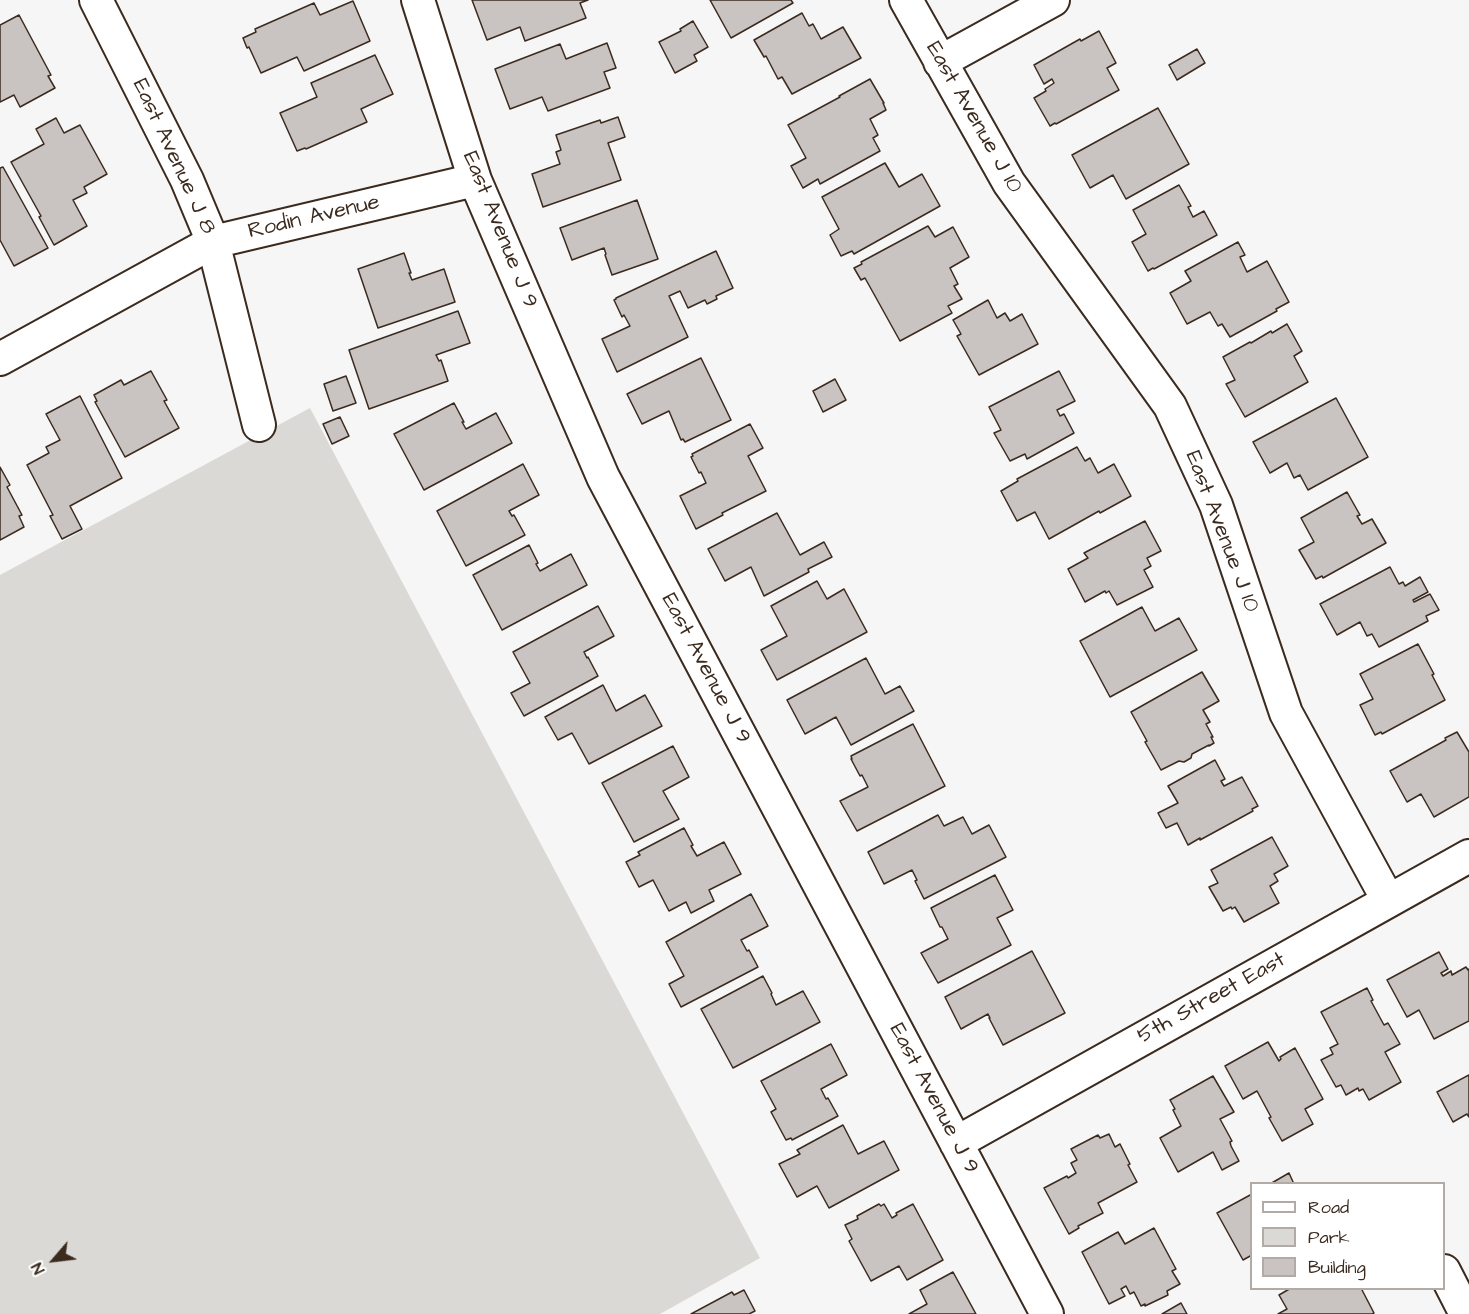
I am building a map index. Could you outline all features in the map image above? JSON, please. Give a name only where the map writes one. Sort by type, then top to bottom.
[{"type":"street","name":"East Avenue J 8","points":[[96,0],[187,180],[213,242],[260,425]]},
{"type":"street","name":"East Avenue J 9","points":[[418,0],[475,180],[603,477],[1047,1314]]},
{"type":"street","name":"East Avenue J 10","points":[[906,0],[1009,183],[1170,406],[1216,505],[1286,713],[1388,900]]},
{"type":"street","points":[[940,62],[1053,0]]},
{"type":"street","name":"Rodin Avenue","points":[[0,359],[213,242],[475,180]]},
{"type":"street","name":"5th Street East","points":[[956,1143],[1469,856]]},
{"type":"street","points":[[1445,1275],[1466,1314]]},
{"type":"green space","points":[[310,408],[760,1258],[660,1314],[0,1314],[0,575]]},
{"type":"building","points":[[472,0],[588,0],[580,3],[586,18],[525,41],[520,27],[487,40]]},
{"type":"building","points":[[710,0],[791,0],[793,3],[731,38]]},
{"type":"building","points":[[353,1],[370,41],[304,71],[297,57],[261,73],[243,38],[256,32],[255,29],[314,3],[320,15]]},
{"type":"building","points":[[802,13],[809,26],[813,24],[821,39],[843,27],[861,58],[792,94],[782,77],[778,79],[766,56],[764,57],[754,40]]},
{"type":"building","points":[[19,15],[51,75],[48,76],[55,88],[20,107],[14,95],[0,102],[0,25]]},
{"type":"building","points":[[693,21],[708,47],[694,55],[697,61],[675,73],[659,42],[681,31],[680,29]]},
{"type":"building","points":[[1099,31],[1116,63],[1107,68],[1119,90],[1050,126],[1034,98],[1054,83],[1052,79],[1044,84],[1034,65]]},
{"type":"building","points":[[607,43],[616,68],[604,72],[610,88],[548,111],[542,97],[510,109],[495,69],[560,44],[566,59]]},
{"type":"building","points":[[1197,49],[1205,63],[1177,80],[1169,65]]},
{"type":"building","points":[[375,55],[393,94],[361,109],[367,122],[297,151],[280,113],[317,97],[311,83]]},
{"type":"building","points":[[870,79],[886,110],[870,119],[878,135],[873,138],[880,151],[820,184],[818,179],[803,188],[791,166],[806,158],[788,125]]},
{"type":"building","points":[[1158,108],[1189,164],[1126,199],[1113,175],[1090,188],[1072,155]]},
{"type":"building","points":[[618,117],[625,137],[608,143],[621,180],[543,207],[532,174],[560,164],[556,152],[561,150],[556,135],[600,120],[601,123]]},
{"type":"building","points":[[56,118],[64,133],[80,125],[107,174],[84,187],[87,193],[73,200],[87,226],[54,245],[11,162],[44,144],[36,129]]},
{"type":"building","points":[[885,163],[899,187],[922,174],[940,206],[854,254],[852,251],[841,256],[830,235],[839,229],[822,197]]},
{"type":"building","points":[[3,167],[48,248],[14,266],[0,240],[0,168]]},
{"type":"building","points":[[1179,185],[1191,206],[1188,207],[1193,217],[1204,211],[1217,235],[1148,271],[1132,242],[1146,234],[1133,210]]},
{"type":"building","points":[[637,200],[658,259],[612,275],[604,248],[572,260],[560,228]]},
{"type":"building","points":[[928,226],[935,237],[953,227],[969,257],[950,268],[958,284],[954,286],[962,299],[948,306],[952,313],[900,341],[865,278],[861,280],[854,268]]},
{"type":"building","points":[[1238,242],[1245,255],[1240,257],[1247,272],[1267,261],[1289,302],[1230,337],[1222,324],[1218,326],[1210,312],[1187,324],[1170,293],[1191,281],[1185,271]]},
{"type":"building","points":[[716,251],[733,288],[716,296],[717,299],[707,304],[705,300],[688,308],[680,291],[669,296],[688,337],[617,372],[602,339],[630,326],[624,315],[622,317],[614,300]]},
{"type":"building","points":[[404,253],[412,280],[444,269],[455,302],[378,328],[358,269]]},
{"type":"building","points":[[988,300],[997,318],[1005,313],[1010,321],[1022,314],[1038,344],[979,375],[957,336],[961,334],[953,320]]},
{"type":"building","points":[[458,311],[470,343],[436,355],[439,361],[441,360],[448,381],[369,409],[349,350]]},
{"type":"building","points":[[1287,324],[1302,351],[1294,356],[1308,382],[1245,417],[1226,384],[1235,380],[1223,357]]},
{"type":"building","points":[[701,358],[731,420],[685,442],[681,440],[669,411],[642,424],[627,394]]},
{"type":"building","points":[[151,371],[179,428],[125,457],[95,402],[97,401],[94,395],[121,380],[124,385]]},
{"type":"building","points":[[1059,371],[1075,401],[1057,410],[1060,416],[1064,414],[1074,433],[1027,459],[1025,454],[1010,461],[994,433],[1001,430],[989,407]]},
{"type":"building","points":[[346,376],[356,403],[333,411],[324,384]]},
{"type":"building","points":[[835,379],[846,400],[823,412],[813,391]]},
{"type":"building","points":[[80,396],[122,478],[70,506],[82,529],[62,539],[50,516],[53,515],[27,465],[49,453],[46,447],[60,440],[46,414]]},
{"type":"building","points":[[1336,398],[1368,457],[1308,490],[1300,475],[1294,478],[1287,463],[1270,473],[1253,442]]},
{"type":"building","points":[[454,403],[466,429],[496,413],[512,443],[424,490],[394,434]]},
{"type":"building","points":[[340,417],[349,436],[332,444],[323,424]]},
{"type":"building","points":[[750,424],[763,448],[748,456],[766,491],[696,529],[680,496],[706,483],[691,457],[692,454]]},
{"type":"building","points":[[1077,447],[1085,461],[1090,458],[1098,473],[1114,464],[1131,496],[1049,539],[1035,512],[1017,521],[1001,491],[1018,481],[1017,479]]},
{"type":"building","points":[[523,464],[539,495],[509,511],[512,516],[514,515],[525,535],[466,566],[437,511]]},
{"type":"building","points":[[0,467],[10,485],[7,487],[22,515],[19,516],[24,527],[0,540]]},
{"type":"building","points":[[1347,492],[1360,515],[1357,516],[1362,524],[1372,519],[1386,543],[1323,578],[1322,576],[1316,579],[1299,550],[1314,542],[1301,518]]},
{"type":"building","points":[[777,513],[800,555],[824,542],[832,557],[764,596],[751,567],[725,581],[708,549]]},
{"type":"building","points":[[1145,521],[1161,551],[1147,558],[1151,566],[1144,570],[1153,587],[1117,605],[1109,591],[1085,602],[1068,569],[1088,558],[1084,553]]},
{"type":"building","points":[[529,545],[540,571],[571,554],[587,585],[502,630],[473,575]]},
{"type":"building","points":[[1390,567],[1399,584],[1403,582],[1405,586],[1420,577],[1428,592],[1413,600],[1414,602],[1430,594],[1439,610],[1426,616],[1428,621],[1379,647],[1372,634],[1367,636],[1360,622],[1337,635],[1320,604]]},
{"type":"building","points":[[817,581],[827,599],[844,589],[867,632],[777,680],[761,650],[787,636],[771,606]]},
{"type":"building","points":[[598,606],[614,636],[584,652],[598,676],[524,716],[511,693],[530,683],[513,652]]},
{"type":"building","points":[[1142,607],[1155,631],[1179,618],[1197,650],[1110,697],[1080,641]]},
{"type":"building","points":[[1418,644],[1445,700],[1382,734],[1381,732],[1375,735],[1360,705],[1373,699],[1360,674]]},
{"type":"building","points":[[866,658],[885,694],[900,686],[914,711],[851,745],[836,717],[805,734],[787,700]]},
{"type":"building","points":[[1202,672],[1219,701],[1203,710],[1210,722],[1206,724],[1214,743],[1192,754],[1191,758],[1184,762],[1179,761],[1161,770],[1131,712]]},
{"type":"building","points":[[603,685],[616,711],[645,695],[662,726],[589,764],[572,733],[558,740],[545,717]]},
{"type":"building","points":[[913,724],[945,786],[857,831],[840,801],[868,787],[851,756]]},
{"type":"building","points":[[1457,732],[1469,752],[1469,797],[1434,817],[1421,794],[1407,802],[1390,771]]},
{"type":"building","points":[[673,746],[689,777],[663,791],[679,819],[634,842],[602,783]]},
{"type":"building","points":[[1215,760],[1225,779],[1221,781],[1224,786],[1242,777],[1258,806],[1252,809],[1253,811],[1188,845],[1177,823],[1166,828],[1158,813],[1178,803],[1168,786]]},
{"type":"building","points":[[938,815],[944,826],[963,817],[972,834],[989,825],[1006,857],[924,899],[912,870],[884,884],[868,852]]},
{"type":"building","points":[[684,828],[697,856],[724,842],[741,874],[709,890],[714,901],[691,913],[686,902],[669,911],[653,880],[639,887],[626,862],[640,855],[638,852]]},
{"type":"building","points":[[1272,837],[1288,866],[1274,874],[1278,881],[1270,886],[1279,903],[1244,922],[1235,907],[1223,911],[1209,887],[1218,883],[1211,870]]},
{"type":"building","points":[[995,875],[1013,910],[997,918],[1011,945],[938,983],[921,953],[948,939],[931,908]]},
{"type":"building","points":[[751,894],[768,926],[741,940],[758,967],[681,1007],[669,984],[684,976],[666,942]]},
{"type":"building","points":[[1032,951],[1065,1013],[1003,1045],[988,1014],[961,1029],[945,997]]},
{"type":"building","points":[[1439,952],[1448,969],[1441,973],[1443,976],[1451,971],[1452,975],[1466,967],[1469,969],[1469,1021],[1434,1039],[1419,1010],[1407,1017],[1387,980]]},
{"type":"building","points":[[763,976],[776,1005],[803,991],[820,1022],[733,1068],[701,1009]]},
{"type":"building","points":[[1367,988],[1384,1025],[1388,1023],[1400,1044],[1385,1052],[1401,1082],[1369,1100],[1363,1089],[1359,1091],[1358,1088],[1346,1095],[1341,1085],[1336,1087],[1321,1060],[1333,1054],[1330,1048],[1338,1044],[1321,1012]]},
{"type":"building","points":[[1268,1042],[1279,1061],[1280,1057],[1295,1048],[1323,1099],[1305,1109],[1313,1124],[1282,1141],[1257,1091],[1243,1099],[1225,1066]]},
{"type":"building","points":[[831,1044],[847,1075],[821,1089],[838,1116],[792,1140],[791,1138],[786,1140],[771,1112],[776,1109],[761,1081]]},
{"type":"building","points":[[1469,1075],[1469,1117],[1467,1114],[1453,1122],[1437,1092]]},
{"type":"building","points":[[1213,1076],[1234,1112],[1220,1119],[1232,1141],[1231,1146],[1239,1161],[1222,1170],[1213,1152],[1178,1172],[1160,1138],[1181,1126],[1170,1100]]},
{"type":"building","points":[[843,1125],[858,1154],[884,1141],[899,1170],[829,1208],[817,1186],[797,1197],[779,1164],[800,1154],[797,1150]]},
{"type":"building","points":[[1109,1134],[1115,1147],[1120,1144],[1137,1182],[1098,1203],[1103,1213],[1078,1226],[1079,1228],[1069,1234],[1044,1188],[1076,1173],[1071,1163],[1077,1160],[1071,1149],[1098,1135],[1100,1138]]},
{"type":"building","points":[[1289,1173],[1293,1182],[1273,1182]]},
{"type":"building","points":[[1250,1195],[1250,1256],[1243,1260],[1217,1213]]},
{"type":"building","points":[[879,1204],[881,1206],[884,1204],[892,1218],[897,1215],[896,1213],[913,1204],[943,1260],[907,1280],[899,1266],[871,1281],[849,1241],[852,1239],[845,1225]]},
{"type":"building","points":[[1154,1228],[1176,1269],[1172,1271],[1180,1284],[1167,1291],[1168,1295],[1145,1306],[1145,1304],[1141,1306],[1134,1292],[1130,1294],[1126,1286],[1121,1289],[1125,1296],[1109,1304],[1082,1252],[1118,1232],[1125,1244]]},
{"type":"building","points":[[953,1272],[976,1314],[909,1314],[927,1304],[920,1290]]},
{"type":"building","points":[[744,1290],[755,1311],[749,1314],[691,1314],[732,1292],[734,1295]]},
{"type":"building","points":[[1288,1290],[1362,1290],[1374,1313],[1278,1314],[1287,1309],[1279,1295]]},
{"type":"building","points":[[1181,1303],[1187,1314],[1162,1314]]}]
